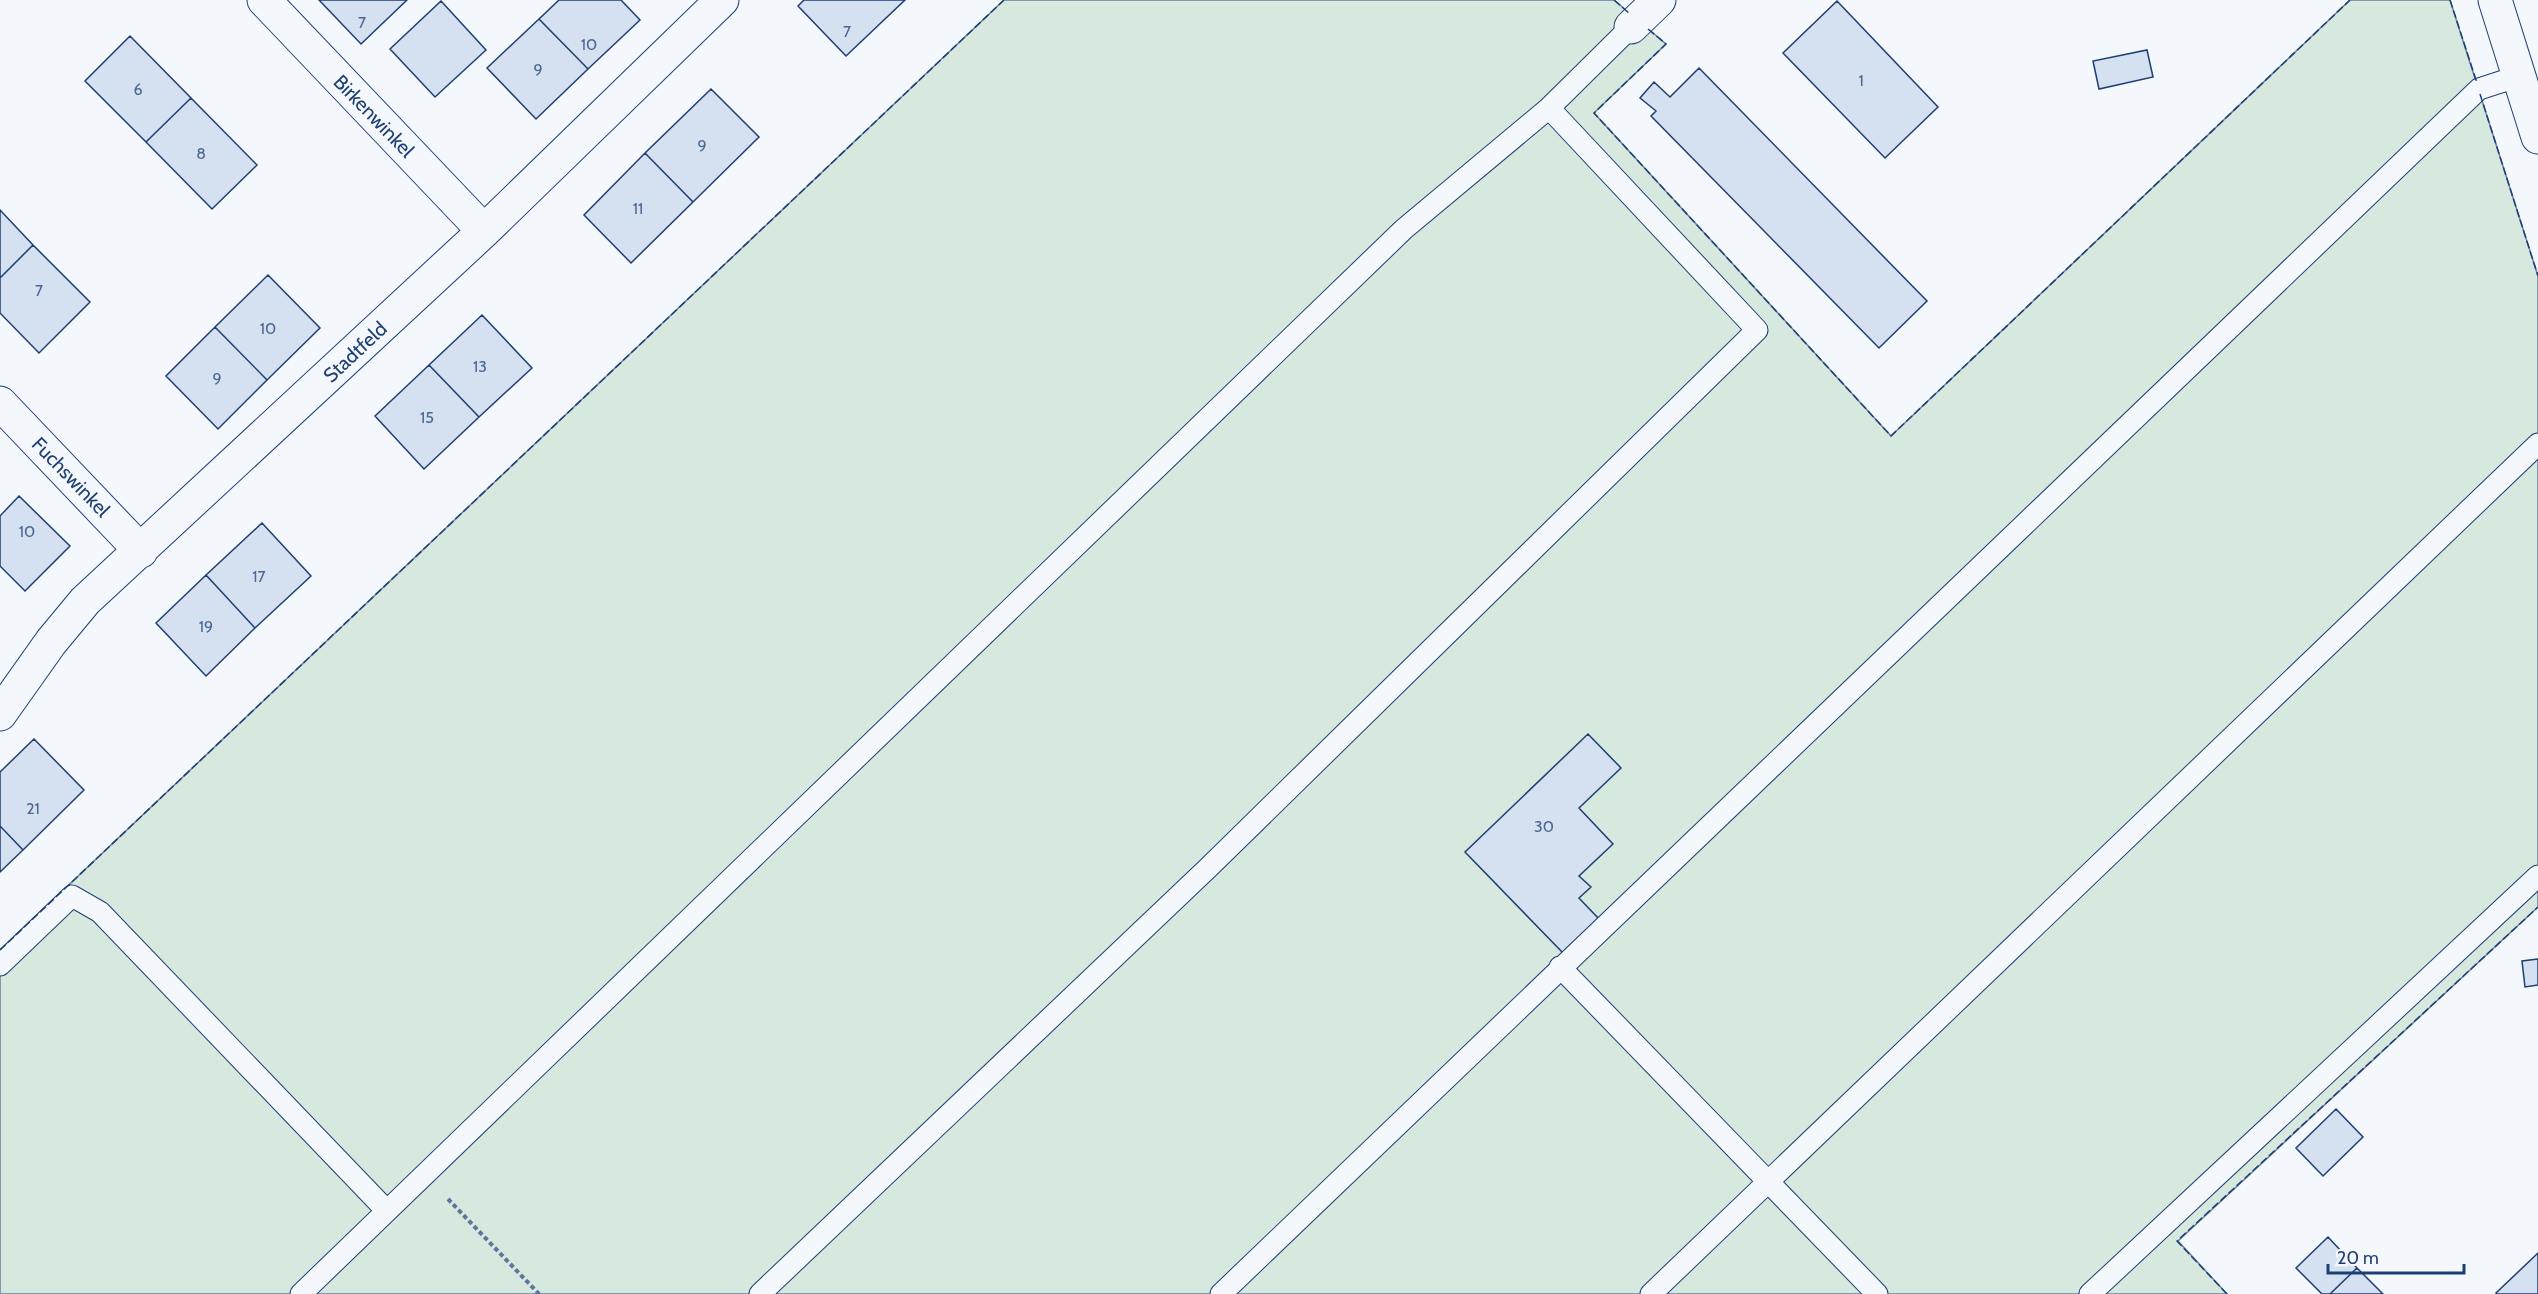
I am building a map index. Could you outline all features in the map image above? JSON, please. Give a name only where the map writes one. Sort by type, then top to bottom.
[{"type":"street","name":"Birkenwinkel","points":[[264,0],[484,231]]},
{"type":"street","name":"Stadtfeld","points":[[0,714],[51,642],[85,601],[484,231],[722,0]]},
{"type":"street","points":[[1631,27],[1659,0]]},
{"type":"street","points":[[2495,0],[2538,137]]},
{"type":"street","name":"Fuchswinkel","points":[[0,403],[141,551]]},
{"type":"lane","points":[[301,1294],[1404,229],[1549,108],[1631,27]]},
{"type":"lane","points":[[1221,1294],[2479,89],[2519,76]]},
{"type":"lane","points":[[760,1294],[1208,868],[1757,330],[1549,108]]},
{"type":"lane","points":[[1652,1294],[2538,444]]},
{"type":"lane","points":[[2090,1294],[2538,876]]},
{"type":"lane","points":[[0,964],[72,897],[100,912],[387,1211]]},
{"type":"lane","points":[[1560,967],[1877,1294]]},
{"type":"path","points":[[424,1175],[539,1294]]},
{"type":"shaded area","points":[[1004,0],[1614,0],[1666,44],[1594,113],[1891,436],[2350,0],[2450,0],[2538,276],[2538,907],[2178,1241],[2227,1294],[0,1294],[0,950]]},
{"type":"building","points":[[319,0],[407,0],[361,44]]},
{"type":"building","points":[[559,0],[621,0],[640,20],[588,69],[539,19]]},
{"type":"building","points":[[804,0],[905,0],[846,56],[798,6]]},
{"type":"building","points":[[441,1],[486,50],[435,97],[390,49]]},
{"type":"building","points":[[1837,1],[1938,107],[1885,158],[1783,53]]},
{"type":"building","points":[[539,19],[588,69],[536,119],[487,68]]},
{"type":"building","points":[[130,36],[191,98],[146,142],[85,81]]},
{"type":"building","points":[[2147,50],[2153,77],[2099,89],[2093,61]]},
{"type":"building","points":[[1699,68],[1927,301],[1879,348],[1651,116],[1656,111],[1640,98],[1654,82],[1670,97]]},
{"type":"building","points":[[711,89],[759,137],[693,202],[645,153]]},
{"type":"building","points":[[191,98],[257,165],[212,209],[146,142]]},
{"type":"building","points":[[645,153],[693,202],[631,263],[584,215]]},
{"type":"building","points":[[0,210],[33,245],[0,278]]},
{"type":"building","points":[[33,245],[90,302],[39,353],[0,313],[0,278]]},
{"type":"building","points":[[268,275],[320,328],[267,380],[215,327]]},
{"type":"building","points":[[482,315],[532,368],[479,417],[429,365]]},
{"type":"building","points":[[215,327],[267,380],[218,429],[166,376]]},
{"type":"building","points":[[429,365],[479,417],[424,469],[375,416]]},
{"type":"building","points":[[19,496],[70,546],[25,591],[0,566],[0,516]]},
{"type":"building","points":[[262,523],[311,576],[255,628],[206,575]]},
{"type":"building","points":[[206,575],[255,628],[206,676],[156,623]]},
{"type":"building","points":[[1588,734],[1621,768],[1579,808],[1613,844],[1579,876],[1591,887],[1579,898],[1599,919],[1563,953],[1465,852]]},
{"type":"building","points":[[34,739],[84,790],[23,850],[0,826],[0,772]]},
{"type":"building","points":[[0,826],[23,850],[0,872]]},
{"type":"building","points":[[2538,959],[2538,985],[2525,987],[2522,961]]},
{"type":"building","points":[[2336,1109],[2363,1137],[2323,1176],[2296,1148]]},
{"type":"building","points":[[2328,1237],[2357,1268],[2330,1294],[2322,1294],[2296,1268]]},
{"type":"building","points":[[2538,1253],[2538,1294],[2496,1293]]},
{"type":"building","points":[[2357,1268],[2383,1294],[2330,1294]]},
{"type":"fence","points":[[0,950],[1004,0]]},
{"type":"fence","points":[[1614,0],[1630,14]]},
{"type":"fence","points":[[1648,29],[1666,44],[1594,113],[1891,436],[2350,0]]},
{"type":"fence","points":[[2450,0],[2477,83]]},
{"type":"fence","points":[[2480,94],[2538,276]]},
{"type":"fence","points":[[2227,1294],[2177,1241],[2538,907]]}]
